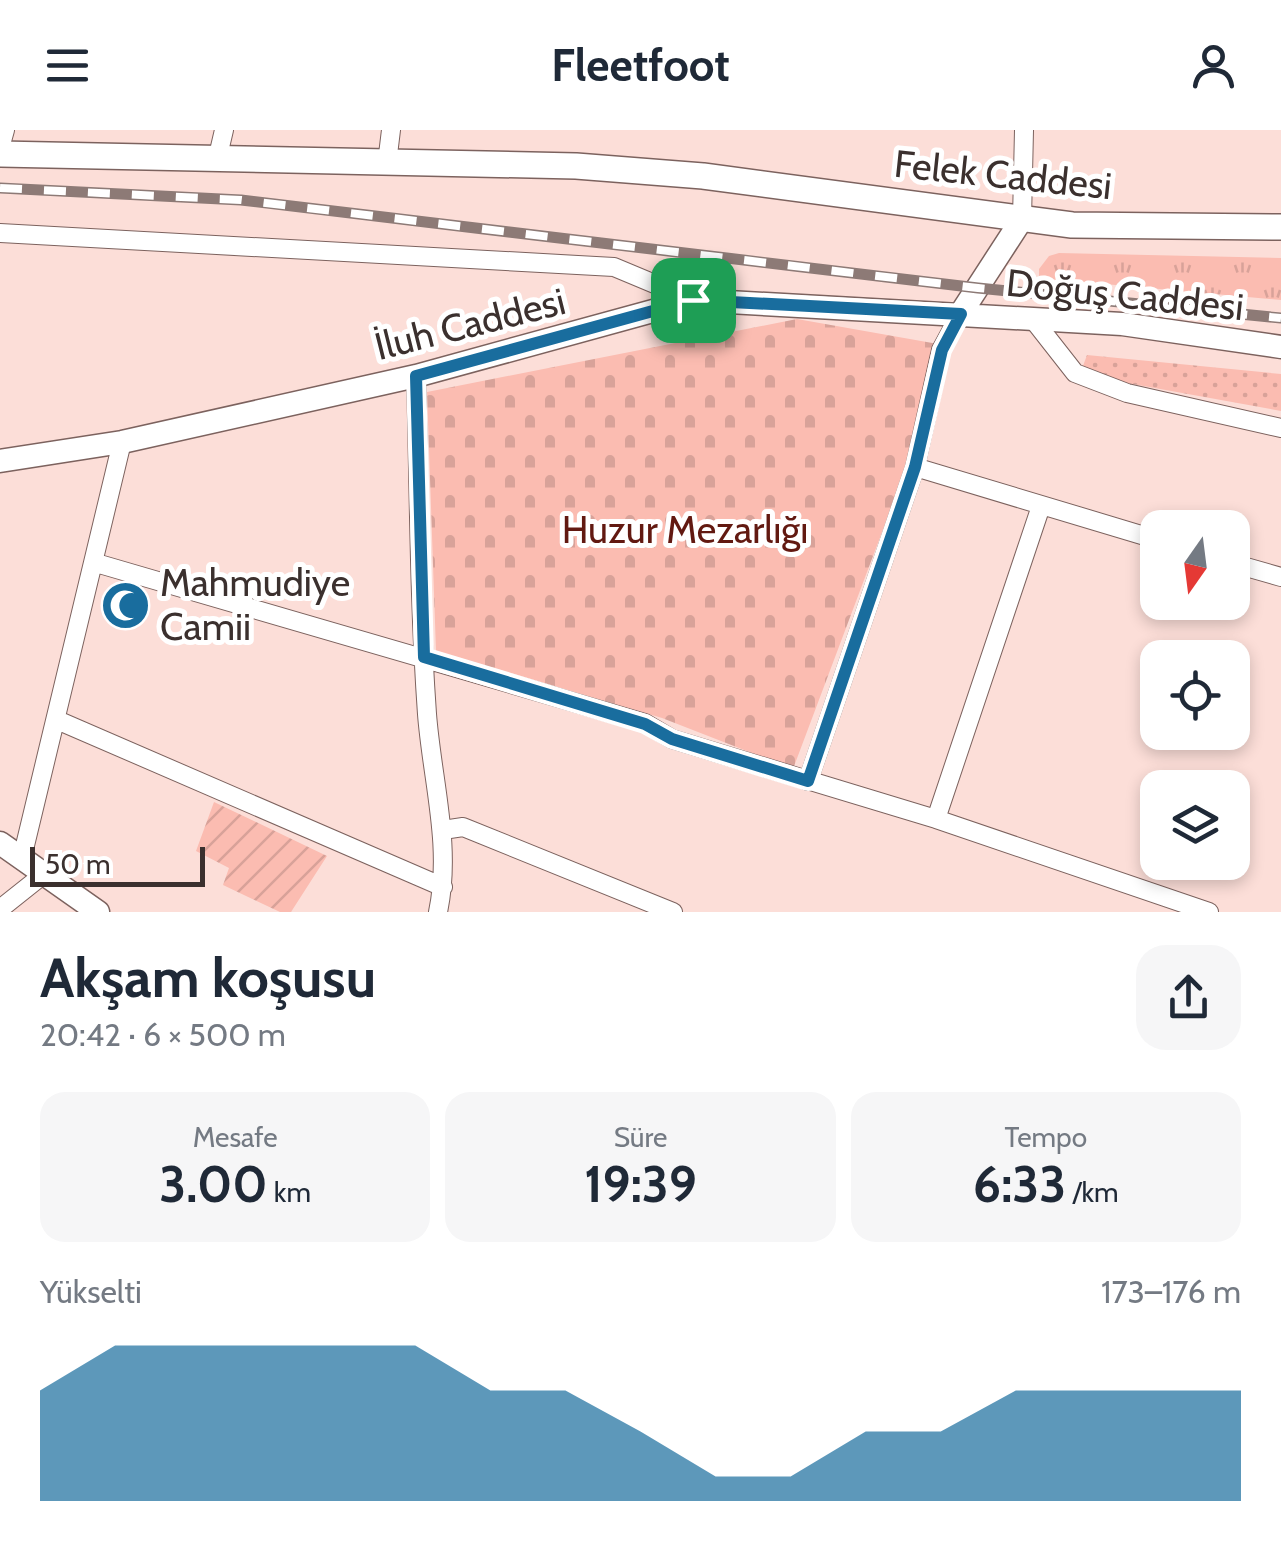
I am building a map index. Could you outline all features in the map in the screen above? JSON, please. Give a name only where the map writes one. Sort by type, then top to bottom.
[{"type":"main road","name":"Felek Caddesi","points":[[0,151],[217,160],[576,166],[703,176],[1072,225],[1281,227]]},
{"type":"street","points":[[0,151],[5,130]]},
{"type":"street","points":[[217,160],[224,130]]},
{"type":"street","points":[[387,164],[391,130]]},
{"type":"street","points":[[808,781],[915,467],[942,350],[1022,219],[1024,130]]},
{"type":"street","points":[[0,234],[614,267],[693,300]]},
{"type":"street","name":"İluh Caddesi","points":[[0,460],[122,442],[416,376],[693,300],[961,314]]},
{"type":"street","name":"Doğuş Caddesi","points":[[961,314],[1036,322],[1122,324],[1281,347]]},
{"type":"street","points":[[1036,322],[1076,373],[1127,393],[1281,428]]},
{"type":"street","points":[[416,376],[424,657],[432,773],[442,830],[444,887],[438,912]]},
{"type":"street","points":[[22,858],[96,563],[122,442]]},
{"type":"street","points":[[915,467],[1140,535]]},
{"type":"street","points":[[936,819],[1042,506]]},
{"type":"street","points":[[96,563],[645,724],[672,739],[936,819],[1210,912]]},
{"type":"street","points":[[1250,568],[1281,577]]},
{"type":"street","points":[[57,720],[444,887]]},
{"type":"street","points":[[442,830],[463,827],[673,912]]},
{"type":"street","points":[[0,843],[98,912]]},
{"type":"street","points":[[0,909],[44,874]]},
{"type":"green space","points":[[1059,253],[1281,258],[1281,300],[1039,278],[1039,269],[1049,256]]},
{"type":"green space","name":"Huzur Mezarlığı","points":[[797,319],[938,344],[908,463],[793,769],[662,718],[436,651],[427,392]]},
{"type":"green space","points":[[1087,355],[1281,374],[1281,411],[1105,379],[1083,366]]},
{"type":"green space","points":[[214,802],[327,856],[291,912],[280,912],[223,885],[229,868],[196,851]]},
{"type":"railway","points":[[0,188],[241,200],[978,288],[1281,318]]},
{"type":"place","name":"Mahmudiye Camii","points":[[125,605]]},
{"type":"route","points":[[693,300],[961,314],[942,350],[915,467],[808,781],[672,739],[645,724],[424,657],[416,376],[693,300]]}]
